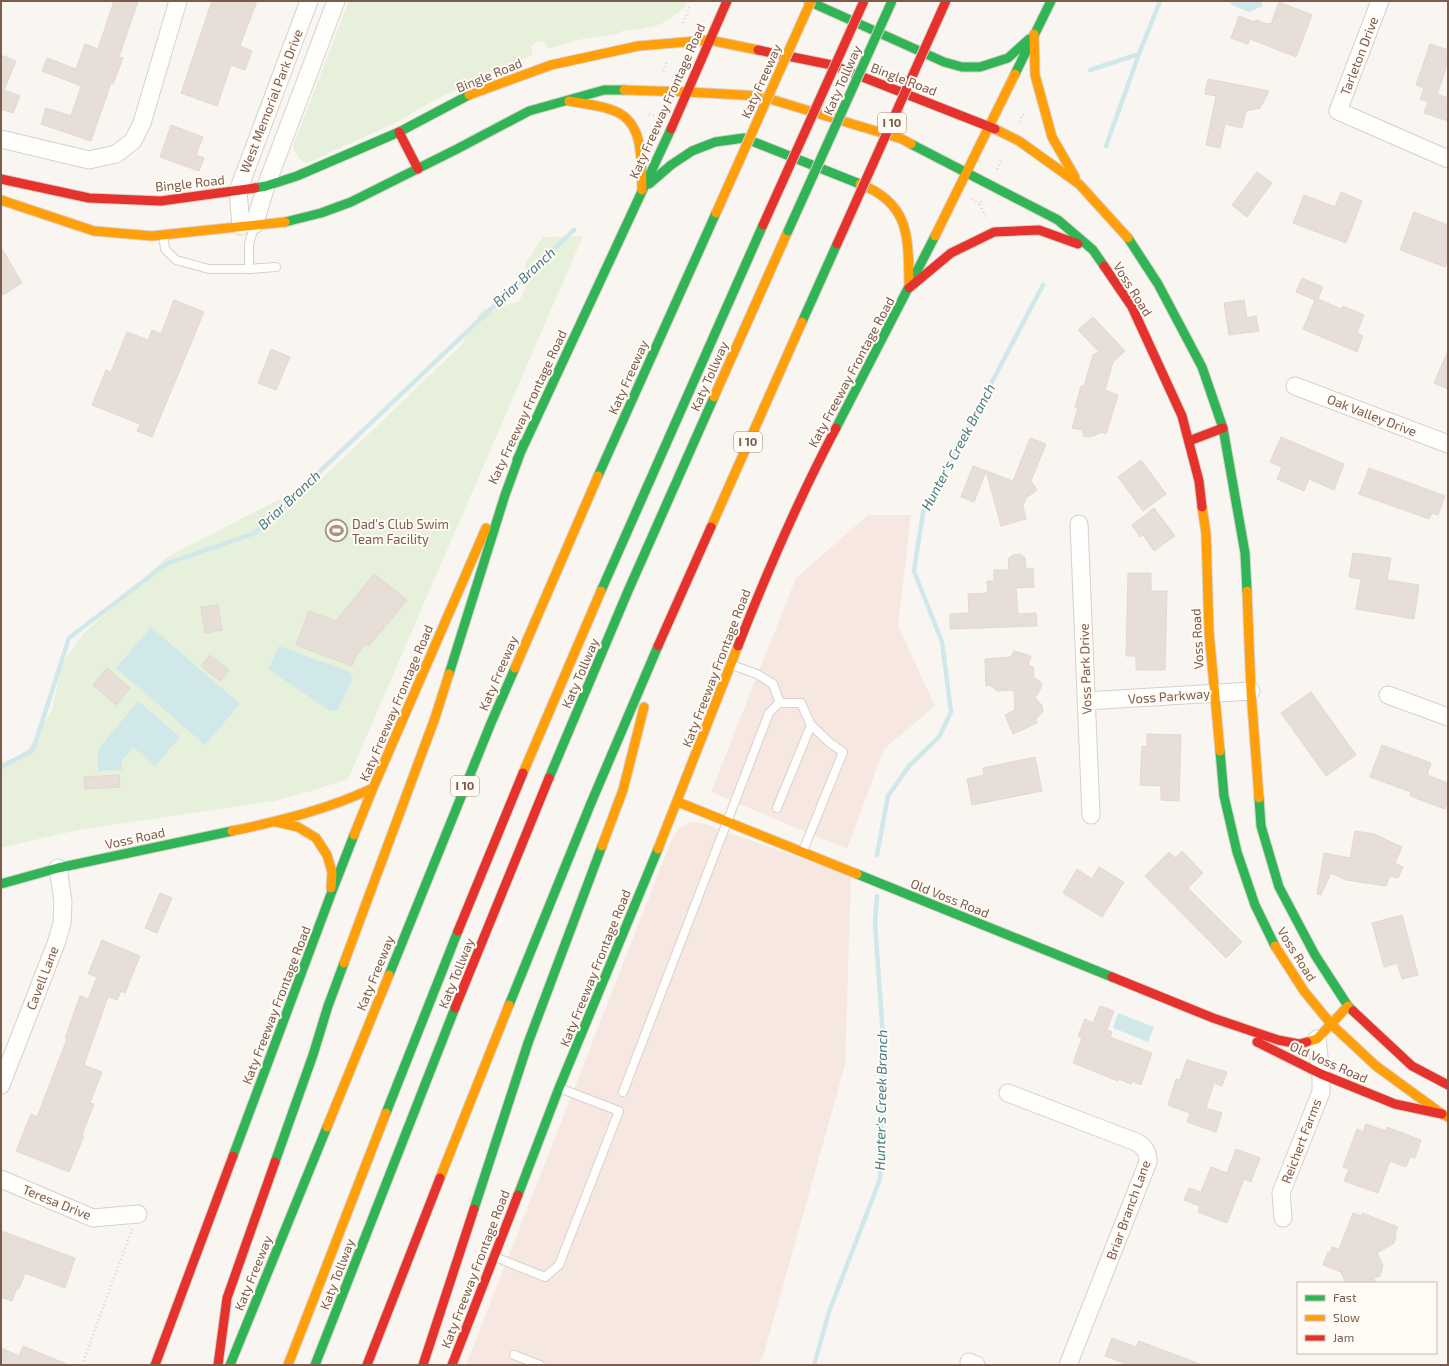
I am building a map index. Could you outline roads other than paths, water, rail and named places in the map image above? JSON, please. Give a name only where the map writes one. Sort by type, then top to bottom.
[{"type":"main road","name":"Katy Freeway Frontage Road","points":[[154,1365],[331,894],[374,788],[524,444],[688,92],[727,1]]},
{"type":"main road","points":[[810,1],[944,62],[962,67],[980,67],[1008,58],[1034,34]]},
{"type":"main road","name":"Katy Freeway","points":[[230,1365],[494,716],[627,411],[810,1]]},
{"type":"main road","name":"Katy Tollway","points":[[288,1365],[454,944],[513,799],[626,531],[864,1]]},
{"type":"main road","name":"Katy Tollway","points":[[315,1365],[412,1118],[537,808],[660,518],[892,1]]},
{"type":"main road","name":"I 10","points":[[367,1365],[542,922],[599,784],[661,640],[946,1]]},
{"type":"main road","name":"Katy Freeway Frontage Road","points":[[452,1365],[559,1088],[678,802],[762,586],[821,457],[909,288],[1050,1]]},
{"type":"main road","points":[[1034,34],[1035,75],[1052,137],[1079,184]]},
{"type":"main road","name":"Bingle Road","points":[[1,179],[89,198],[161,201],[266,186],[297,176],[399,132],[469,96],[550,65],[638,46],[709,40],[832,66],[989,126]]},
{"type":"main road","points":[[1,200],[94,231],[152,236],[291,221],[321,213],[351,202],[418,169],[528,111],[604,90],[688,92],[760,96],[902,139],[966,171]]},
{"type":"main road","points":[[568,100],[618,113],[629,121],[640,142],[642,190]]},
{"type":"main road","name":"Voss Road","points":[[989,126],[1019,141],[1079,184],[1126,235],[1158,284],[1202,367],[1223,428],[1245,553],[1251,691],[1261,826],[1279,887],[1314,955],[1348,1006],[1412,1066],[1448,1085]]},
{"type":"main road","points":[[399,132],[418,169]]},
{"type":"main road","points":[[642,190],[674,161],[691,150],[727,139],[744,138],[871,188],[888,199],[898,211],[907,234],[909,288]]},
{"type":"main road","name":"Voss Road","points":[[966,171],[1058,220],[1093,250],[1132,307],[1182,416],[1199,481],[1206,533],[1209,632],[1224,796],[1237,852],[1255,904],[1277,951],[1304,991],[1331,1024],[1376,1066],[1445,1116]]},
{"type":"main road","points":[[909,288],[951,253],[994,232],[1039,230],[1093,250]]},
{"type":"main road","points":[[1189,441],[1223,428]]},
{"type":"main road","points":[[218,1365],[227,1298],[313,1055],[328,1006],[435,718],[505,495],[524,444]]},
{"type":"main road","points":[[423,1365],[528,1043],[623,790],[661,640]]},
{"type":"main road","name":"Voss Road","points":[[1,884],[58,868],[276,822],[350,799],[374,788]]},
{"type":"main road","name":"Old Voss Road","points":[[678,802],[1212,1018],[1278,1040],[1299,1044],[1317,1039],[1348,1006]]},
{"type":"main road","name":"Voss Road","points":[[276,822],[298,827],[316,838],[327,854],[329,860],[332,872],[331,894]]},
{"type":"main road","name":"Old Voss Road","points":[[1212,1018],[1275,1052],[1321,1074],[1395,1104],[1445,1116]]},
{"type":"street","points":[[1,139],[89,160],[116,154],[133,142],[142,123],[178,1]]},
{"type":"street","name":"West Memorial Park Drive","points":[[248,226],[238,191],[309,1]]},
{"type":"street","name":"West Memorial Park Drive","points":[[248,226],[266,186],[336,1]]},
{"type":"street","name":"Tarleton Drive","points":[[1380,1],[1338,111],[1448,159]]},
{"type":"street","name":"Oak Valley Drive","points":[[1295,386],[1448,444]]},
{"type":"street","name":"Voss Park Drive","points":[[1080,524],[1091,814]]},
{"type":"street","name":"Voss Parkway","points":[[1086,701],[1251,691]]},
{"type":"street","points":[[1388,695],[1448,717]]},
{"type":"street","name":"Cavell Lane","points":[[1,1085],[57,941],[62,923],[63,901],[58,868]]},
{"type":"street","name":"Reichert Farms","points":[[1283,1218],[1281,1193],[1321,1092],[1321,1074],[1317,1039]]},
{"type":"street","name":"Briar Branch Lane","points":[[1008,1093],[1136,1142],[1142,1145],[1148,1155],[1148,1162],[1068,1365]]},
{"type":"street","name":"Teresa Drive","points":[[1,1180],[93,1218],[138,1214]]},
{"type":"lane","points":[[248,226],[249,244]]},
{"type":"lane","points":[[248,226],[249,269]]},
{"type":"lane","points":[[163,235],[165,249],[176,260],[209,269],[276,267]]},
{"type":"lane","points":[[731,665],[757,674],[773,684],[780,703]]},
{"type":"lane","points":[[623,1092],[769,713],[779,703],[801,702],[812,724],[830,743],[842,752],[803,852]]},
{"type":"lane","points":[[777,808],[812,724]]},
{"type":"lane","points":[[494,1256],[545,1277],[559,1265],[619,1111],[559,1088]]},
{"type":"lane","points":[[514,1355],[540,1365]]},
{"type":"water","points":[[1231,1],[1261,1],[1263,6],[1249,12],[1230,4]]},
{"type":"water","points":[[151,627],[240,704],[205,745],[116,668]]},
{"type":"water","points":[[279,646],[350,672],[353,678],[338,710],[330,711],[268,669]]},
{"type":"water","points":[[138,701],[180,737],[155,766],[133,747],[122,760],[122,770],[98,771],[98,754],[100,747]]},
{"type":"water","points":[[1118,1013],[1154,1027],[1148,1042],[1113,1028]]},
{"type":"waterway","name":"Hunter's Creek Branch","points":[[1090,70],[1139,54],[1160,1]]},
{"type":"waterway","name":"Hunter's Creek Branch","points":[[1106,146],[1139,54]]},
{"type":"waterway","name":"Briar Branch","points":[[1,767],[33,750],[69,638],[166,564],[255,533],[574,230]]},
{"type":"waterway","name":"Hunter's Creek Branch","points":[[877,855],[888,796],[909,766],[939,737],[951,712],[942,642],[914,571],[923,513],[1043,285]]},
{"type":"waterway","name":"Hunter's Creek Branch","points":[[814,1365],[829,1312],[880,1179],[884,1051],[875,923],[877,896]]},
{"type":"place","name":"Dad's Club Swim Team Facility","points":[[337,531]]}]
